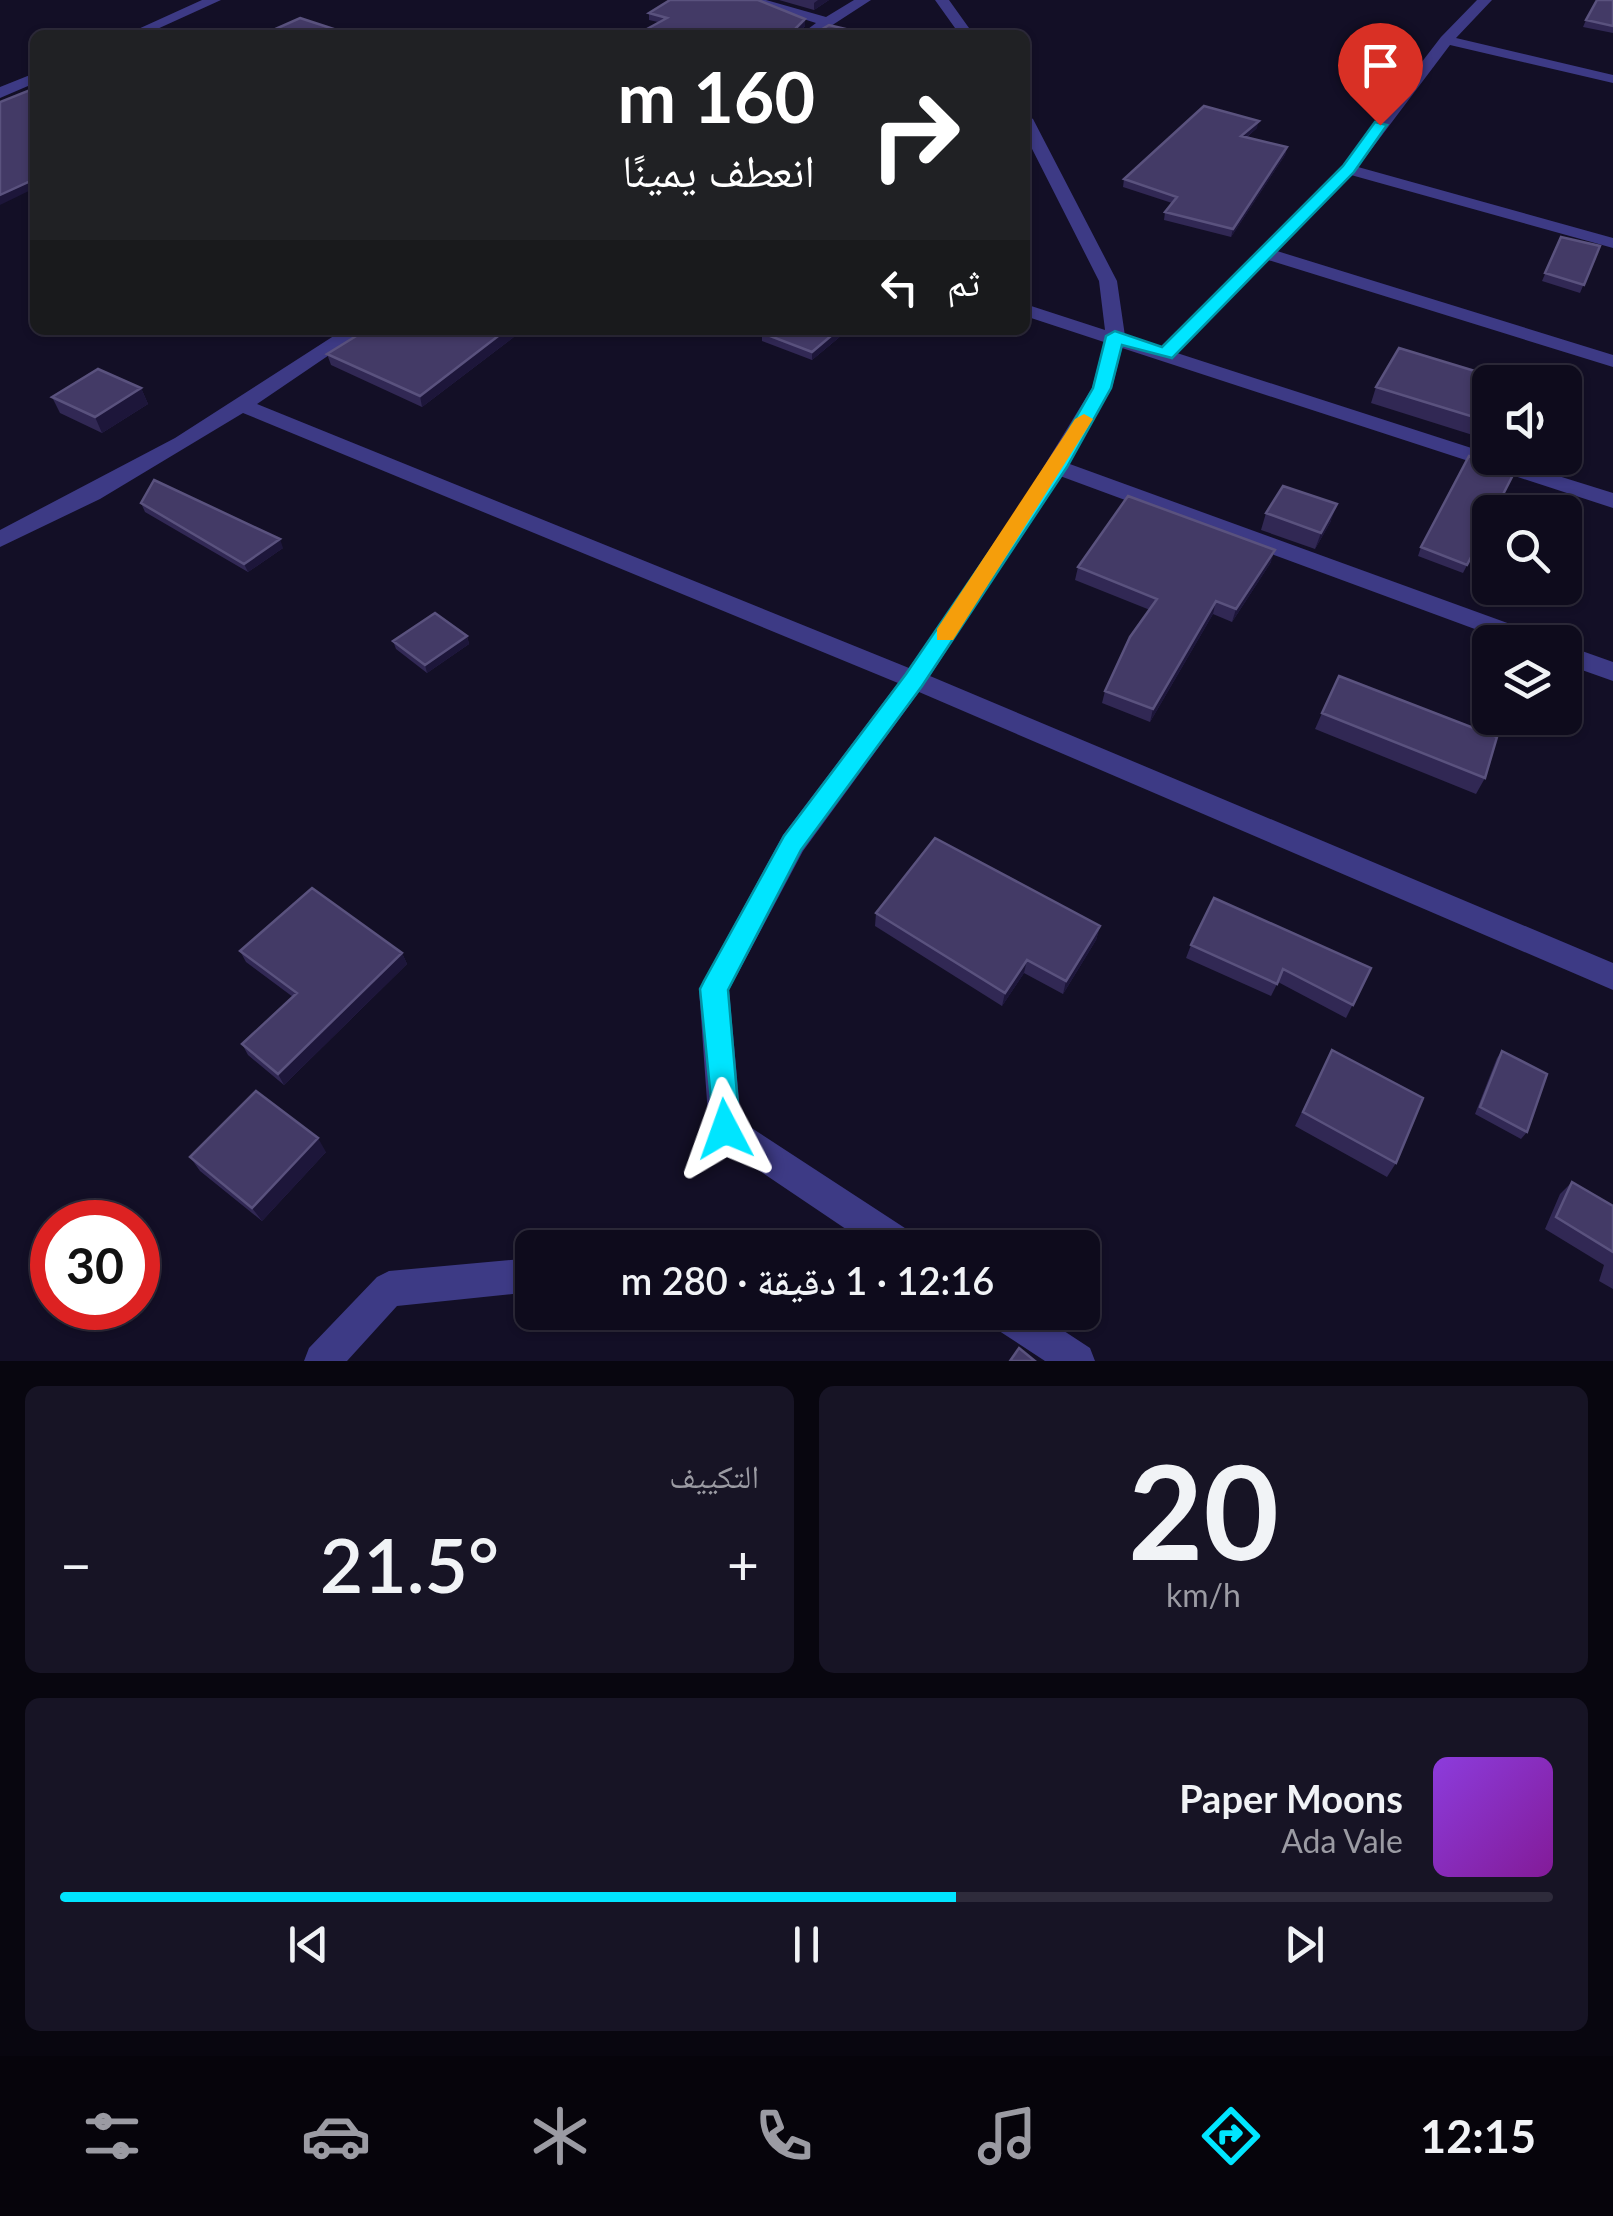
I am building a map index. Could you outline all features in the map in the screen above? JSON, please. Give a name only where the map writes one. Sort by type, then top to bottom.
[{"type":"street","points":[[143,30],[214,0]]},
{"type":"street","points":[[752,0],[828,22]]},
{"type":"street","points":[[815,30],[864,0]]},
{"type":"street","points":[[942,0],[963,30]]},
{"type":"street","points":[[1165,354],[1348,169],[1446,40],[1485,0]]},
{"type":"street","points":[[152,26],[163,30]]},
{"type":"street","points":[[1446,40],[1613,78]]},
{"type":"street","points":[[0,92],[30,79]]},
{"type":"street","points":[[877,1230],[725,1129],[714,989],[792,843],[914,680],[1057,467],[1102,388],[1115,336],[1108,281],[1030,125]]},
{"type":"street","points":[[1348,169],[1613,243]]},
{"type":"street","points":[[1268,254],[1613,361]]},
{"type":"street","points":[[1030,311],[1613,501]]},
{"type":"street","points":[[0,539],[66,510],[243,406],[349,335]]},
{"type":"street","points":[[243,406],[914,680],[1613,977]]},
{"type":"street","points":[[1057,467],[1488,625]]},
{"type":"street","points":[[1582,660],[1613,672]]},
{"type":"street","points":[[322,1361],[389,1289],[515,1277]]},
{"type":"street","points":[[1030,1330],[1077,1361]]},
{"type":"building","points":[[670,0],[758,0],[805,19],[798,30],[645,30],[667,18],[649,13]]},
{"type":"building","points":[[1597,0],[1613,0],[1613,26],[1586,20]]},
{"type":"building","points":[[300,18],[337,30],[273,30]]},
{"type":"building","points":[[829,25],[850,30],[820,30]]},
{"type":"building","points":[[30,90],[30,181],[0,195],[0,102]]},
{"type":"building","points":[[1204,106],[1259,121],[1241,136],[1287,147],[1233,229],[1165,212],[1177,197],[1124,179]]},
{"type":"building","points":[[1561,237],[1600,246],[1584,285],[1545,273]]},
{"type":"building","points":[[358,335],[499,335],[420,396],[327,354]]},
{"type":"building","points":[[767,335],[832,335],[812,352]]},
{"type":"building","points":[[1399,348],[1472,370],[1472,416],[1376,387]]},
{"type":"building","points":[[98,369],[141,388],[95,417],[52,397]]},
{"type":"building","points":[[1469,456],[1472,475],[1513,475],[1503,495],[1472,495],[1472,555],[1467,565],[1421,547]]},
{"type":"building","points":[[154,480],[280,539],[244,564],[141,503]]},
{"type":"building","points":[[1283,486],[1337,504],[1321,533],[1266,513]]},
{"type":"building","points":[[1128,496],[1275,550],[1236,609],[1216,601],[1153,709],[1105,691],[1130,637],[1157,599],[1078,567]]},
{"type":"building","points":[[435,613],[467,636],[425,665],[393,641]]},
{"type":"building","points":[[1339,676],[1472,727],[1472,735],[1497,737],[1485,778],[1322,713]]},
{"type":"building","points":[[935,838],[1100,926],[1066,981],[1027,960],[1005,993],[876,913]]},
{"type":"building","points":[[312,888],[402,953],[278,1074],[242,1044],[297,993],[240,951]]},
{"type":"building","points":[[1214,898],[1371,968],[1353,1005],[1283,969],[1277,984],[1191,945]]},
{"type":"building","points":[[1332,1050],[1423,1098],[1396,1163],[1303,1112]]},
{"type":"building","points":[[1502,1051],[1547,1074],[1527,1132],[1480,1107]]},
{"type":"building","points":[[256,1091],[318,1138],[252,1208],[190,1157]]},
{"type":"building","points":[[1572,1182],[1613,1206],[1613,1252],[1556,1217]]},
{"type":"building","points":[[1019,1348],[1035,1361],[1010,1361]]},
{"type":"slow traffic","points":[[945,634],[1037,498],[1084,419]]},
{"type":"route","points":[[725,1129],[714,989],[792,843],[914,680],[1057,467],[1102,388],[1115,336],[1165,354],[1348,169],[1380,125]]}]
